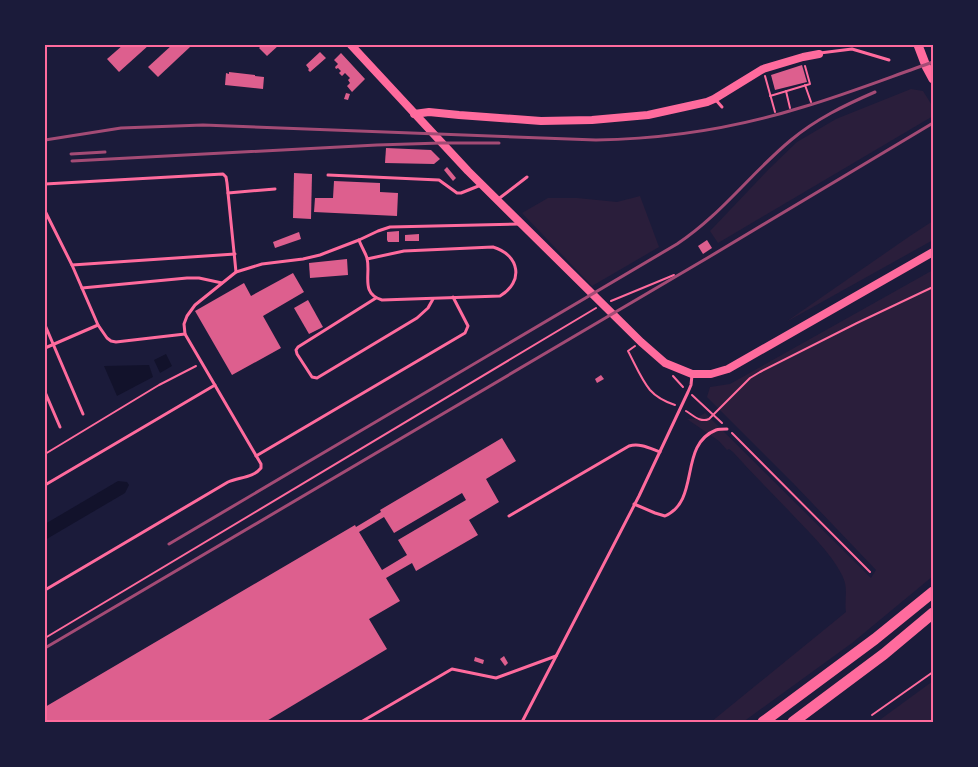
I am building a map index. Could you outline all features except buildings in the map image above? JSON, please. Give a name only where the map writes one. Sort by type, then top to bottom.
[{"type":"highway","points":[[764,722],[875,640],[933,592]]},
{"type":"highway","points":[[792,722],[884,654],[933,614]]},
{"type":"main road","points":[[918,45],[933,79]]},
{"type":"street","points":[[351,45],[414,114],[520,224],[641,342],[665,363],[692,374],[710,374],[728,369],[933,252]]},
{"type":"street","points":[[414,114],[429,112],[459,116],[541,121],[592,120],[648,115],[702,104],[714,99],[763,69],[802,57],[819,54]]},
{"type":"lane","points":[[819,54],[852,49],[889,60]]},
{"type":"lane","points":[[714,99],[722,107]]},
{"type":"lane","points":[[45,184],[223,174],[226,177],[236,272]]},
{"type":"lane","points":[[328,176],[439,180],[461,194],[482,185]]},
{"type":"lane","points":[[497,200],[527,177]]},
{"type":"lane","points":[[228,193],[275,189]]},
{"type":"lane","points":[[46,213],[72,265],[98,325],[107,338],[116,342],[185,334]]},
{"type":"lane","points":[[45,590],[228,482],[255,474],[261,468],[261,464],[185,334],[184,324],[186,316],[195,305],[236,272],[262,264],[320,255],[359,240],[378,230],[390,227],[520,224]]},
{"type":"lane","points":[[359,240],[367,258],[368,289],[376,298],[382,300],[500,296],[507,292],[514,282],[516,271],[513,261],[501,250],[493,247],[404,251],[367,258]]},
{"type":"lane","points":[[72,265],[235,254]]},
{"type":"lane","points":[[82,288],[187,278],[200,278],[223,283]]},
{"type":"lane","points":[[256,456],[465,333],[468,326],[453,297]]},
{"type":"lane","points":[[376,298],[298,347],[296,350],[297,354],[312,376],[317,378],[417,318],[428,308],[434,298]]},
{"type":"lane","points":[[45,325],[83,414]]},
{"type":"lane","points":[[45,348],[98,325]]},
{"type":"lane","points":[[522,722],[660,452],[691,384],[692,374]]},
{"type":"lane","points":[[45,485],[215,385]]},
{"type":"lane","points":[[45,392],[60,427]]},
{"type":"lane","points":[[634,504],[664,516],[674,511],[681,504],[698,444],[716,430],[727,429]]},
{"type":"lane","points":[[509,516],[629,446],[636,444],[660,452]]},
{"type":"lane","points":[[361,722],[452,669],[496,678],[556,656]]},
{"type":"path","points":[[770,96],[810,84],[802,57]]},
{"type":"path","points":[[763,69],[775,112]]},
{"type":"path","points":[[806,85],[811,102]]},
{"type":"path","points":[[786,91],[790,108]]},
{"type":"path","points":[[45,638],[602,304],[674,275]]},
{"type":"path","points":[[641,342],[628,351],[651,392],[704,421],[713,415],[750,378],[760,372],[933,287]]},
{"type":"path","points":[[45,454],[159,385],[202,362]]},
{"type":"path","points":[[713,415],[870,572]]},
{"type":"path","points":[[872,715],[933,672]]},
{"type":"shaded area","points":[[911,89],[923,91],[933,107],[933,116],[718,243],[710,231],[797,142],[836,119]]},
{"type":"shaded area","points":[[640,196],[659,247],[592,286],[522,213],[548,198],[577,198],[617,202]]},
{"type":"shaded area","points":[[933,221],[933,240],[786,322],[910,236]]},
{"type":"shaded area","points":[[933,270],[933,576],[852,643],[743,722],[711,722],[846,612],[846,589],[844,580],[837,567],[826,550],[812,535],[733,452],[729,449],[727,450],[719,441],[687,419],[695,419],[705,413],[871,578],[876,570],[707,397],[710,387],[730,384]]},
{"type":"shaded area","points":[[166,354],[172,366],[160,373],[154,360]]},
{"type":"shaded area","points":[[149,365],[153,377],[117,396],[104,366]]},
{"type":"shaded area","points":[[118,481],[127,482],[129,485],[125,493],[45,540],[45,524]]},
{"type":"shaded area","points":[[933,681],[933,722],[877,722]]},
{"type":"railway","points":[[45,140],[121,128],[203,125],[596,140],[675,135],[752,121],[778,114],[836,97],[933,62]]},
{"type":"railway","points":[[169,544],[677,244],[708,220],[776,153],[810,125],[875,92]]},
{"type":"railway","points":[[45,648],[933,123]]},
{"type":"railway","points":[[72,161],[377,145],[499,143]]},
{"type":"railway","points":[[71,154],[105,152]]}]
